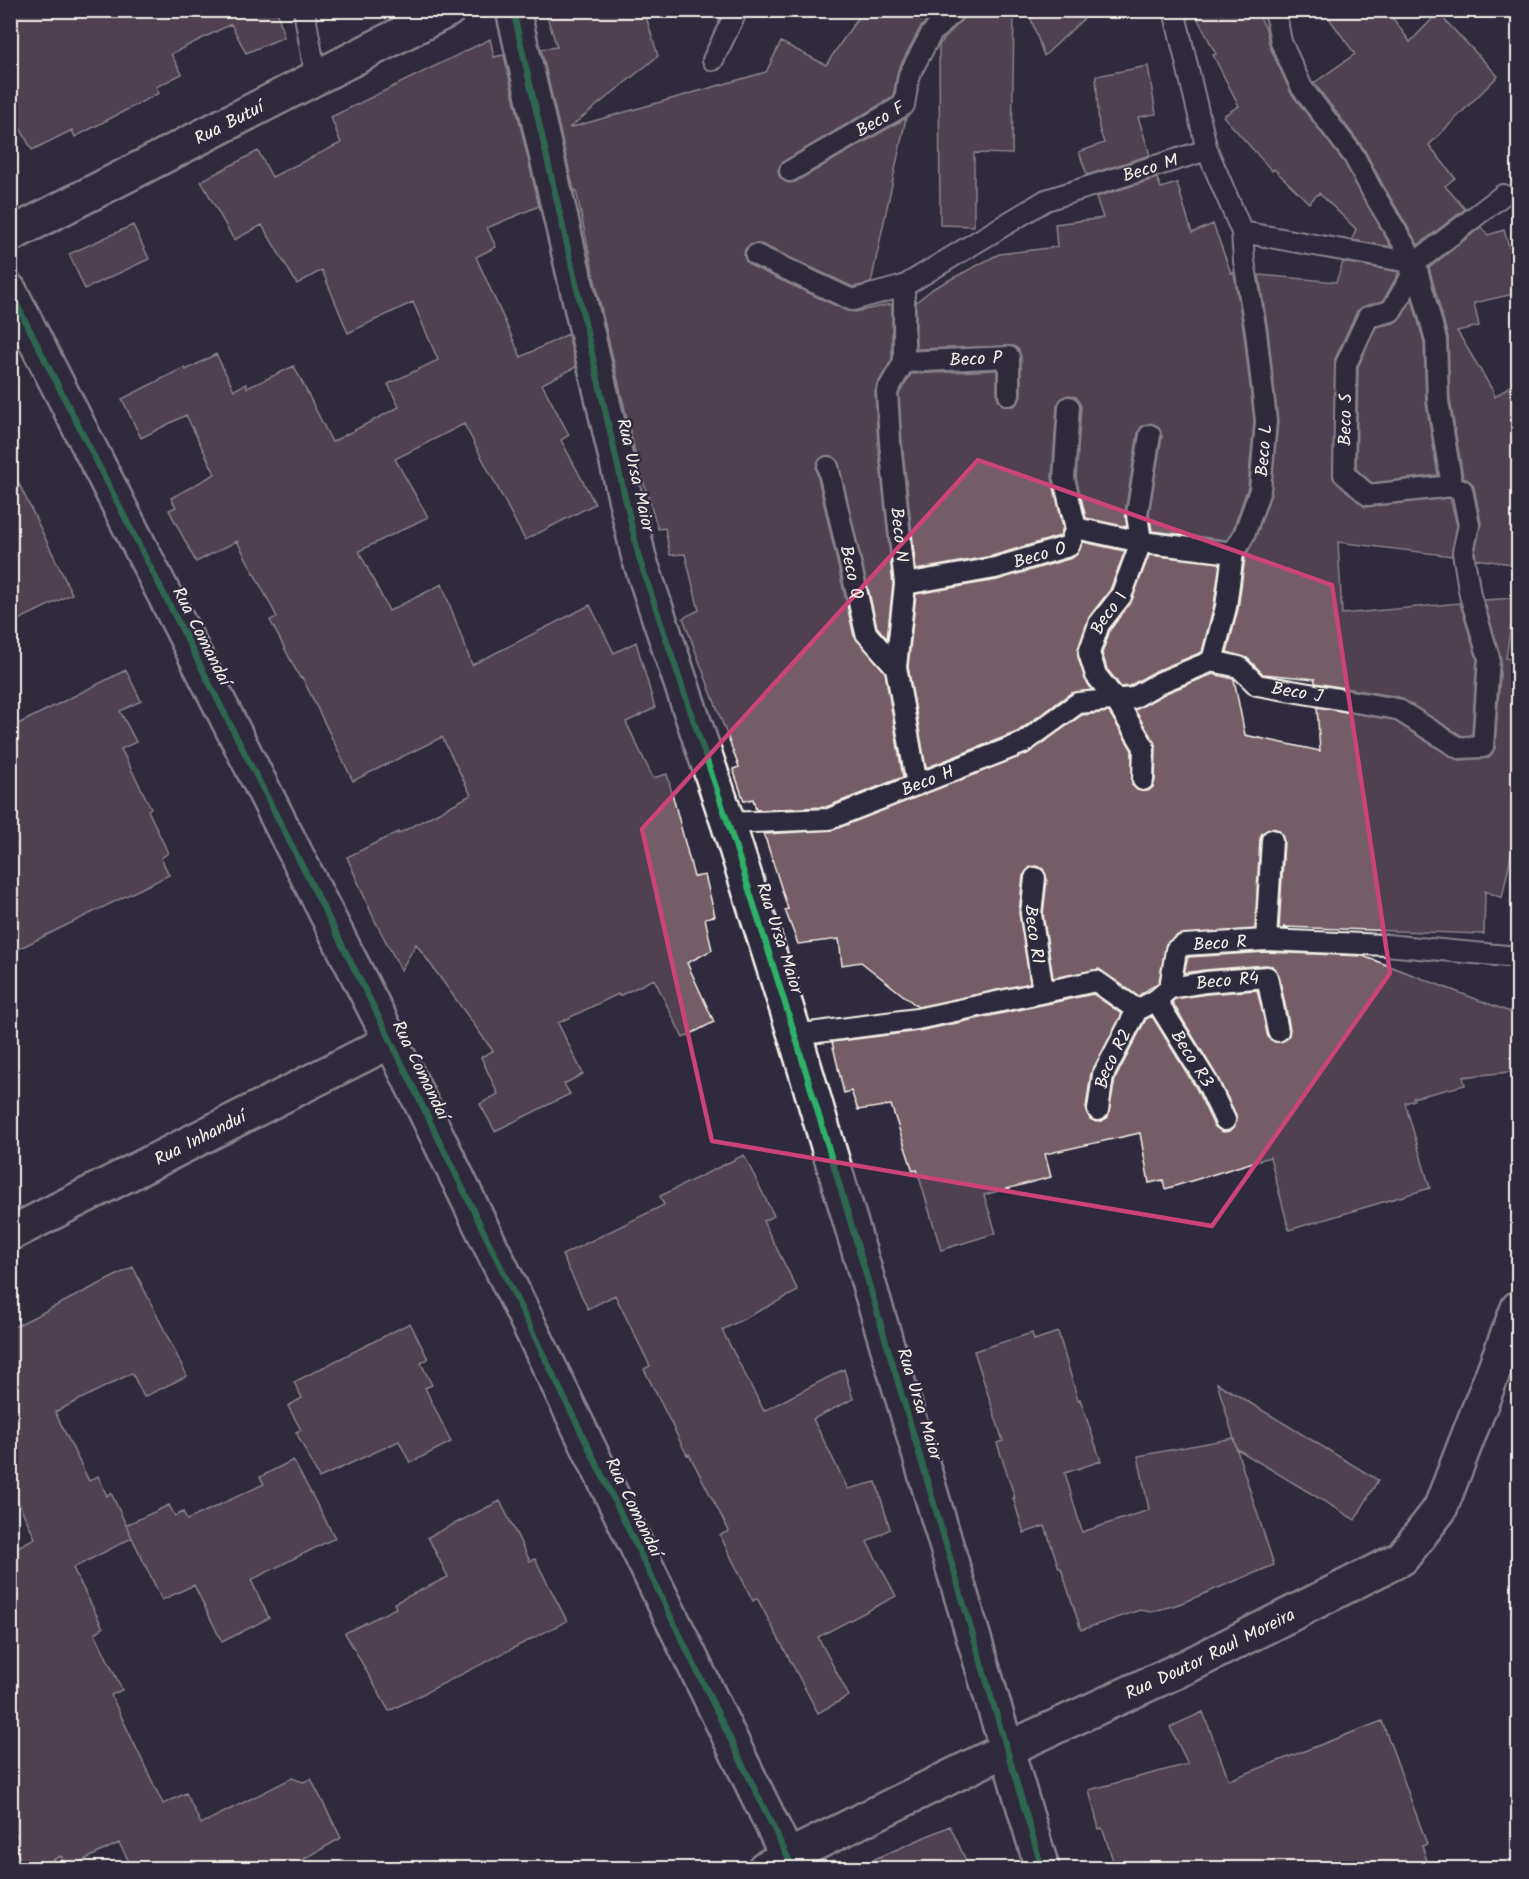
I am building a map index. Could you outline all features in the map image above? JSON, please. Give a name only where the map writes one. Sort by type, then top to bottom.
[{"type":"street","name":"Rua Butuí","points":[[10,236],[448,10]]},
{"type":"street","name":"Rua Ursa Maior","points":[[513,10],[639,558],[728,823],[795,1035],[1042,1869]]},
{"type":"street","name":"Rua Comandaí","points":[[10,291],[391,1041],[782,1865]]},
{"type":"street","name":"Rua Inhanduí","points":[[10,1234],[391,1041]]},
{"type":"street","name":"Rua Doutor Raul Moreira","points":[[782,1865],[1007,1749],[1190,1665],[1402,1558],[1440,1509],[1518,1308]]},
{"type":"lane","points":[[304,10],[316,78]]},
{"type":"lane","points":[[713,60],[737,10]]},
{"type":"lane","name":"Beco F","points":[[790,171],[904,105],[909,75],[931,34],[955,10]]},
{"type":"lane","points":[[1174,10],[1207,150],[1242,232],[1414,263],[1503,195]]},
{"type":"lane","points":[[1275,10],[1281,42],[1302,88],[1354,156],[1414,263],[1436,340],[1438,401],[1452,486]]},
{"type":"lane","name":"Beco M","points":[[756,255],[852,300],[904,286],[1046,200],[1207,150]]},
{"type":"lane","name":"Beco L","points":[[1212,661],[1226,607],[1233,553],[1244,535],[1260,490],[1266,422],[1242,232]]},
{"type":"lane","name":"Beco S","points":[[1414,263],[1409,281],[1391,311],[1368,317],[1346,364],[1344,474],[1368,495],[1452,486]]},
{"type":"lane","points":[[904,286],[904,362]]},
{"type":"lane","name":"Beco P","points":[[904,362],[1009,357],[1009,395]]},
{"type":"lane","name":"Beco N","points":[[904,362],[887,391],[904,584],[896,667],[916,785]]},
{"type":"lane","points":[[1069,406],[1064,479],[1076,528]]},
{"type":"lane","name":"Beco I","points":[[1143,780],[1144,747],[1115,699],[1096,675],[1089,652],[1099,624],[1121,596],[1141,542],[1137,514],[1150,435]]},
{"type":"lane","name":"Beco Q","points":[[828,467],[866,633],[896,667]]},
{"type":"lane","name":"Beco J","points":[[1212,661],[1239,667],[1257,685],[1397,709],[1459,748],[1483,747],[1489,658],[1470,595],[1463,552],[1469,525],[1462,490],[1452,486]]},
{"type":"lane","name":"Beco O","points":[[904,584],[995,567],[1069,546],[1076,528],[1141,542],[1233,553]]},
{"type":"lane","points":[[1115,699],[1133,698],[1161,682],[1212,661]]},
{"type":"lane","name":"Beco H","points":[[728,823],[829,819],[1023,743],[1078,703],[1115,699]]},
{"type":"lane","points":[[1266,940],[1272,840]]},
{"type":"lane","name":"Beco R1","points":[[1035,878],[1031,914],[1043,991]]},
{"type":"lane","name":"Beco R","points":[[1163,994],[1176,950],[1184,945],[1266,940],[1386,945],[1518,957]]},
{"type":"lane","name":"Beco R4","points":[[1163,994],[1206,982],[1267,977],[1278,1031]]},
{"type":"lane","points":[[795,1035],[917,1019],[1096,981],[1137,1010],[1163,994]]},
{"type":"lane","name":"Beco R3","points":[[1163,994],[1225,1120]]},
{"type":"lane","name":"Beco R2","points":[[1098,1110],[1103,1075],[1137,1010]]},
{"type":"highlighted area","points":[[978,460],[1332,585],[1390,973],[1212,1226],[712,1141],[642,829]]},
{"type":"building","points":[[10,10],[277,10],[284,37],[246,53],[231,24],[171,54],[182,74],[156,87],[159,93],[75,137],[72,130],[32,150],[10,109]]},
{"type":"building","points":[[545,10],[644,10],[658,56],[569,128],[766,72],[781,42],[826,65],[863,10],[930,10],[927,21],[920,28],[898,70],[893,97],[784,161],[778,170],[779,176],[784,181],[795,182],[906,118],[871,283],[853,287],[761,244],[750,245],[745,249],[744,255],[751,266],[847,311],[855,312],[892,304],[892,359],[875,392],[878,444],[893,584],[887,639],[877,627],[839,464],[832,456],[825,456],[817,463],[816,469],[854,636],[885,672],[903,777],[826,807],[756,810],[753,799],[744,801],[733,769],[739,767],[683,618],[699,610],[685,554],[670,555],[665,528],[658,529],[638,465],[576,190],[574,191],[541,49],[557,47]]},
{"type":"building","points":[[967,10],[1014,10],[1012,154],[974,153],[974,226],[940,225],[939,45],[963,18]]},
{"type":"building","points":[[1028,10],[1093,10],[1044,56]]},
{"type":"building","points":[[1193,10],[1256,10],[1266,29],[1270,47],[1291,93],[1344,162],[1391,247],[1352,240],[1356,229],[1319,193],[1309,203],[1274,169],[1272,171],[1223,116],[1239,106]]},
{"type":"building","points":[[1323,10],[1387,10],[1410,42],[1438,13],[1498,76],[1429,145],[1455,178],[1445,186],[1465,209],[1418,245],[1364,149],[1314,83],[1355,54]]},
{"type":"building","points":[[490,39],[494,57],[504,55],[539,206],[487,228],[496,247],[476,257],[521,357],[568,334],[576,367],[542,384],[569,435],[561,440],[595,504],[525,540],[464,424],[395,459],[428,517],[359,551],[389,611],[442,584],[472,665],[590,605],[614,653],[636,642],[655,708],[626,722],[653,778],[667,774],[694,877],[705,875],[715,916],[705,918],[712,950],[687,963],[714,1022],[683,1038],[654,979],[558,1023],[583,1074],[564,1084],[570,1094],[495,1131],[480,1104],[498,1094],[481,1057],[493,1051],[416,944],[401,970],[374,919],[347,857],[398,832],[398,834],[471,795],[442,737],[353,781],[302,677],[300,678],[270,620],[277,617],[237,541],[196,562],[169,510],[176,507],[171,498],[215,474],[186,415],[141,438],[122,399],[216,354],[234,390],[246,384],[247,388],[294,366],[332,442],[399,407],[388,384],[438,360],[413,302],[348,333],[322,270],[297,284],[262,225],[234,240],[201,181],[258,151],[272,177],[341,143],[331,117]]},
{"type":"building","points":[[1148,66],[1156,114],[1138,117],[1150,155],[1087,175],[1079,152],[1104,143],[1099,128],[1096,76]]},
{"type":"building","points":[[1157,178],[1161,188],[1177,183],[1192,233],[1213,224],[1231,273],[1234,273],[1254,421],[1248,487],[1233,530],[1227,540],[1152,531],[1149,514],[1162,436],[1158,426],[1151,423],[1141,427],[1138,433],[1125,512],[1127,527],[1086,518],[1076,478],[1081,407],[1076,397],[1069,395],[1063,397],[1057,406],[1052,478],[1063,527],[1060,536],[992,556],[916,570],[899,394],[911,374],[997,370],[999,401],[1004,406],[1014,406],[1021,395],[1021,357],[1019,350],[1014,346],[916,349],[916,302],[934,288],[999,254],[1057,247],[1055,224],[1103,218],[1096,197]]},
{"type":"building","points":[[133,225],[149,259],[85,289],[69,254]]},
{"type":"building","points":[[1481,227],[1488,235],[1504,230],[1509,247],[1518,244],[1518,293],[1474,303],[1479,326],[1457,331],[1495,397],[1518,380],[1518,565],[1476,559],[1475,552],[1481,523],[1474,487],[1463,477],[1450,400],[1448,337],[1429,268]]},
{"type":"building","points":[[1343,262],[1399,272],[1383,301],[1357,311],[1335,359],[1333,478],[1365,507],[1450,498],[1457,525],[1452,556],[1338,542],[1342,614],[1460,603],[1477,659],[1472,735],[1462,736],[1399,697],[1315,683],[1315,679],[1263,674],[1247,658],[1227,652],[1238,609],[1245,557],[1255,539],[1271,494],[1278,422],[1259,275],[1336,282]]},
{"type":"building","points":[[1412,299],[1424,342],[1426,403],[1438,475],[1372,483],[1356,469],[1358,367],[1376,327],[1394,323],[1401,318]]},
{"type":"building","points":[[10,465],[72,594],[10,624]]},
{"type":"building","points":[[1083,542],[1125,551],[1110,590],[1089,617],[1078,649],[1078,657],[1085,679],[1092,690],[1071,693],[1017,732],[926,768],[908,667],[916,594],[997,580],[1072,558],[1077,554]]},
{"type":"building","points":[[1149,555],[1220,563],[1214,605],[1202,652],[1156,671],[1129,686],[1121,687],[1107,669],[1102,653],[1110,630],[1132,600]]},
{"type":"building","points":[[1515,598],[1506,658],[1518,660],[1518,822],[1502,898],[1485,891],[1484,934],[1283,927],[1289,929],[1279,929],[1284,841],[1279,830],[1272,828],[1262,833],[1260,839],[1255,929],[1178,935],[1166,944],[1159,982],[1138,996],[1099,969],[1053,978],[1043,914],[1047,879],[1043,869],[1037,866],[1030,867],[1023,876],[1019,913],[1030,983],[918,1007],[861,962],[842,965],[839,939],[798,944],[785,910],[788,909],[764,834],[833,830],[1027,754],[1082,715],[1109,712],[1132,750],[1132,785],[1137,790],[1148,791],[1153,787],[1155,780],[1156,747],[1135,710],[1166,693],[1213,674],[1234,679],[1245,735],[1320,751],[1317,707],[1393,720],[1453,758],[1460,760],[1489,758],[1495,748],[1501,659],[1484,600]]},
{"type":"building","points":[[126,670],[141,701],[120,711],[136,742],[121,749],[151,808],[148,810],[168,853],[161,858],[169,875],[10,953],[10,728]]},
{"type":"building","points":[[1266,952],[1363,956],[1518,1015],[1518,1071],[1463,1077],[1465,1085],[1413,1098],[1414,1100],[1405,1103],[1430,1188],[1289,1230],[1270,1157],[1165,1189],[1163,1180],[1149,1183],[1140,1133],[1045,1154],[1051,1177],[984,1195],[996,1233],[941,1250],[917,1170],[913,1171],[891,1105],[858,1110],[851,1091],[844,1093],[832,1042],[919,1031],[1093,994],[1122,1014],[1091,1073],[1086,1108],[1090,1119],[1096,1122],[1108,1117],[1115,1079],[1146,1019],[1152,1016],[1196,1088],[1214,1126],[1223,1132],[1230,1131],[1235,1126],[1236,1115],[1217,1076],[1172,1002],[1175,999],[1207,994],[1257,990],[1269,1038],[1275,1042],[1285,1040],[1290,1029],[1279,975],[1272,966],[1184,973],[1188,957]]},
{"type":"building","points":[[744,1155],[774,1216],[763,1221],[798,1291],[722,1330],[764,1411],[844,1369],[853,1399],[813,1419],[848,1489],[876,1482],[890,1529],[867,1542],[896,1596],[818,1637],[849,1696],[818,1713],[757,1598],[753,1601],[720,1535],[729,1531],[689,1454],[687,1455],[644,1369],[650,1366],[615,1295],[588,1309],[562,1255],[664,1205],[660,1196]]},
{"type":"building","points":[[133,1267],[187,1376],[144,1397],[132,1373],[55,1412],[89,1481],[98,1476],[107,1496],[111,1493],[132,1538],[73,1568],[103,1628],[95,1633],[122,1690],[111,1695],[163,1804],[186,1793],[201,1824],[292,1778],[303,1782],[311,1779],[341,1838],[287,1869],[133,1869],[119,1843],[67,1868],[61,1856],[34,1869],[25,1869],[11,1838],[17,1836],[10,1822],[10,1551],[35,1538],[10,1485],[10,1329]]},
{"type":"building","points":[[410,1323],[428,1359],[421,1363],[432,1385],[425,1388],[451,1442],[410,1463],[399,1441],[319,1478],[296,1432],[301,1430],[288,1406],[302,1398],[294,1382]]},
{"type":"building","points":[[1058,1332],[1078,1400],[1080,1399],[1101,1461],[1065,1473],[1082,1532],[1149,1510],[1138,1456],[1233,1438],[1274,1565],[1179,1604],[1151,1612],[1140,1610],[1081,1630],[1045,1526],[1024,1533],[997,1443],[1003,1441],[974,1351],[1032,1333],[1034,1340]]},
{"type":"building","points":[[1217,1383],[1378,1480],[1355,1520],[1237,1449]]},
{"type":"building","points":[[293,1460],[335,1538],[251,1580],[269,1618],[222,1642],[194,1585],[162,1600],[126,1525],[169,1505],[175,1516],[183,1512],[187,1520],[264,1484],[260,1477]]},
{"type":"building","points":[[500,1501],[530,1561],[535,1559],[567,1621],[389,1711],[345,1633],[396,1608],[394,1603],[448,1577],[428,1537]]},
{"type":"building","points":[[1203,1712],[1229,1780],[1382,1721],[1427,1844],[1422,1846],[1430,1869],[1116,1869],[1102,1828],[1099,1829],[1089,1790],[1188,1764],[1170,1727]]},
{"type":"building","points":[[950,1826],[970,1869],[852,1869]]},
{"type":"cycle path","points":[[513,10],[639,558],[728,823],[795,1035],[1042,1868]]},
{"type":"cycle path","points":[[10,291],[391,1041],[793,1868]]}]
